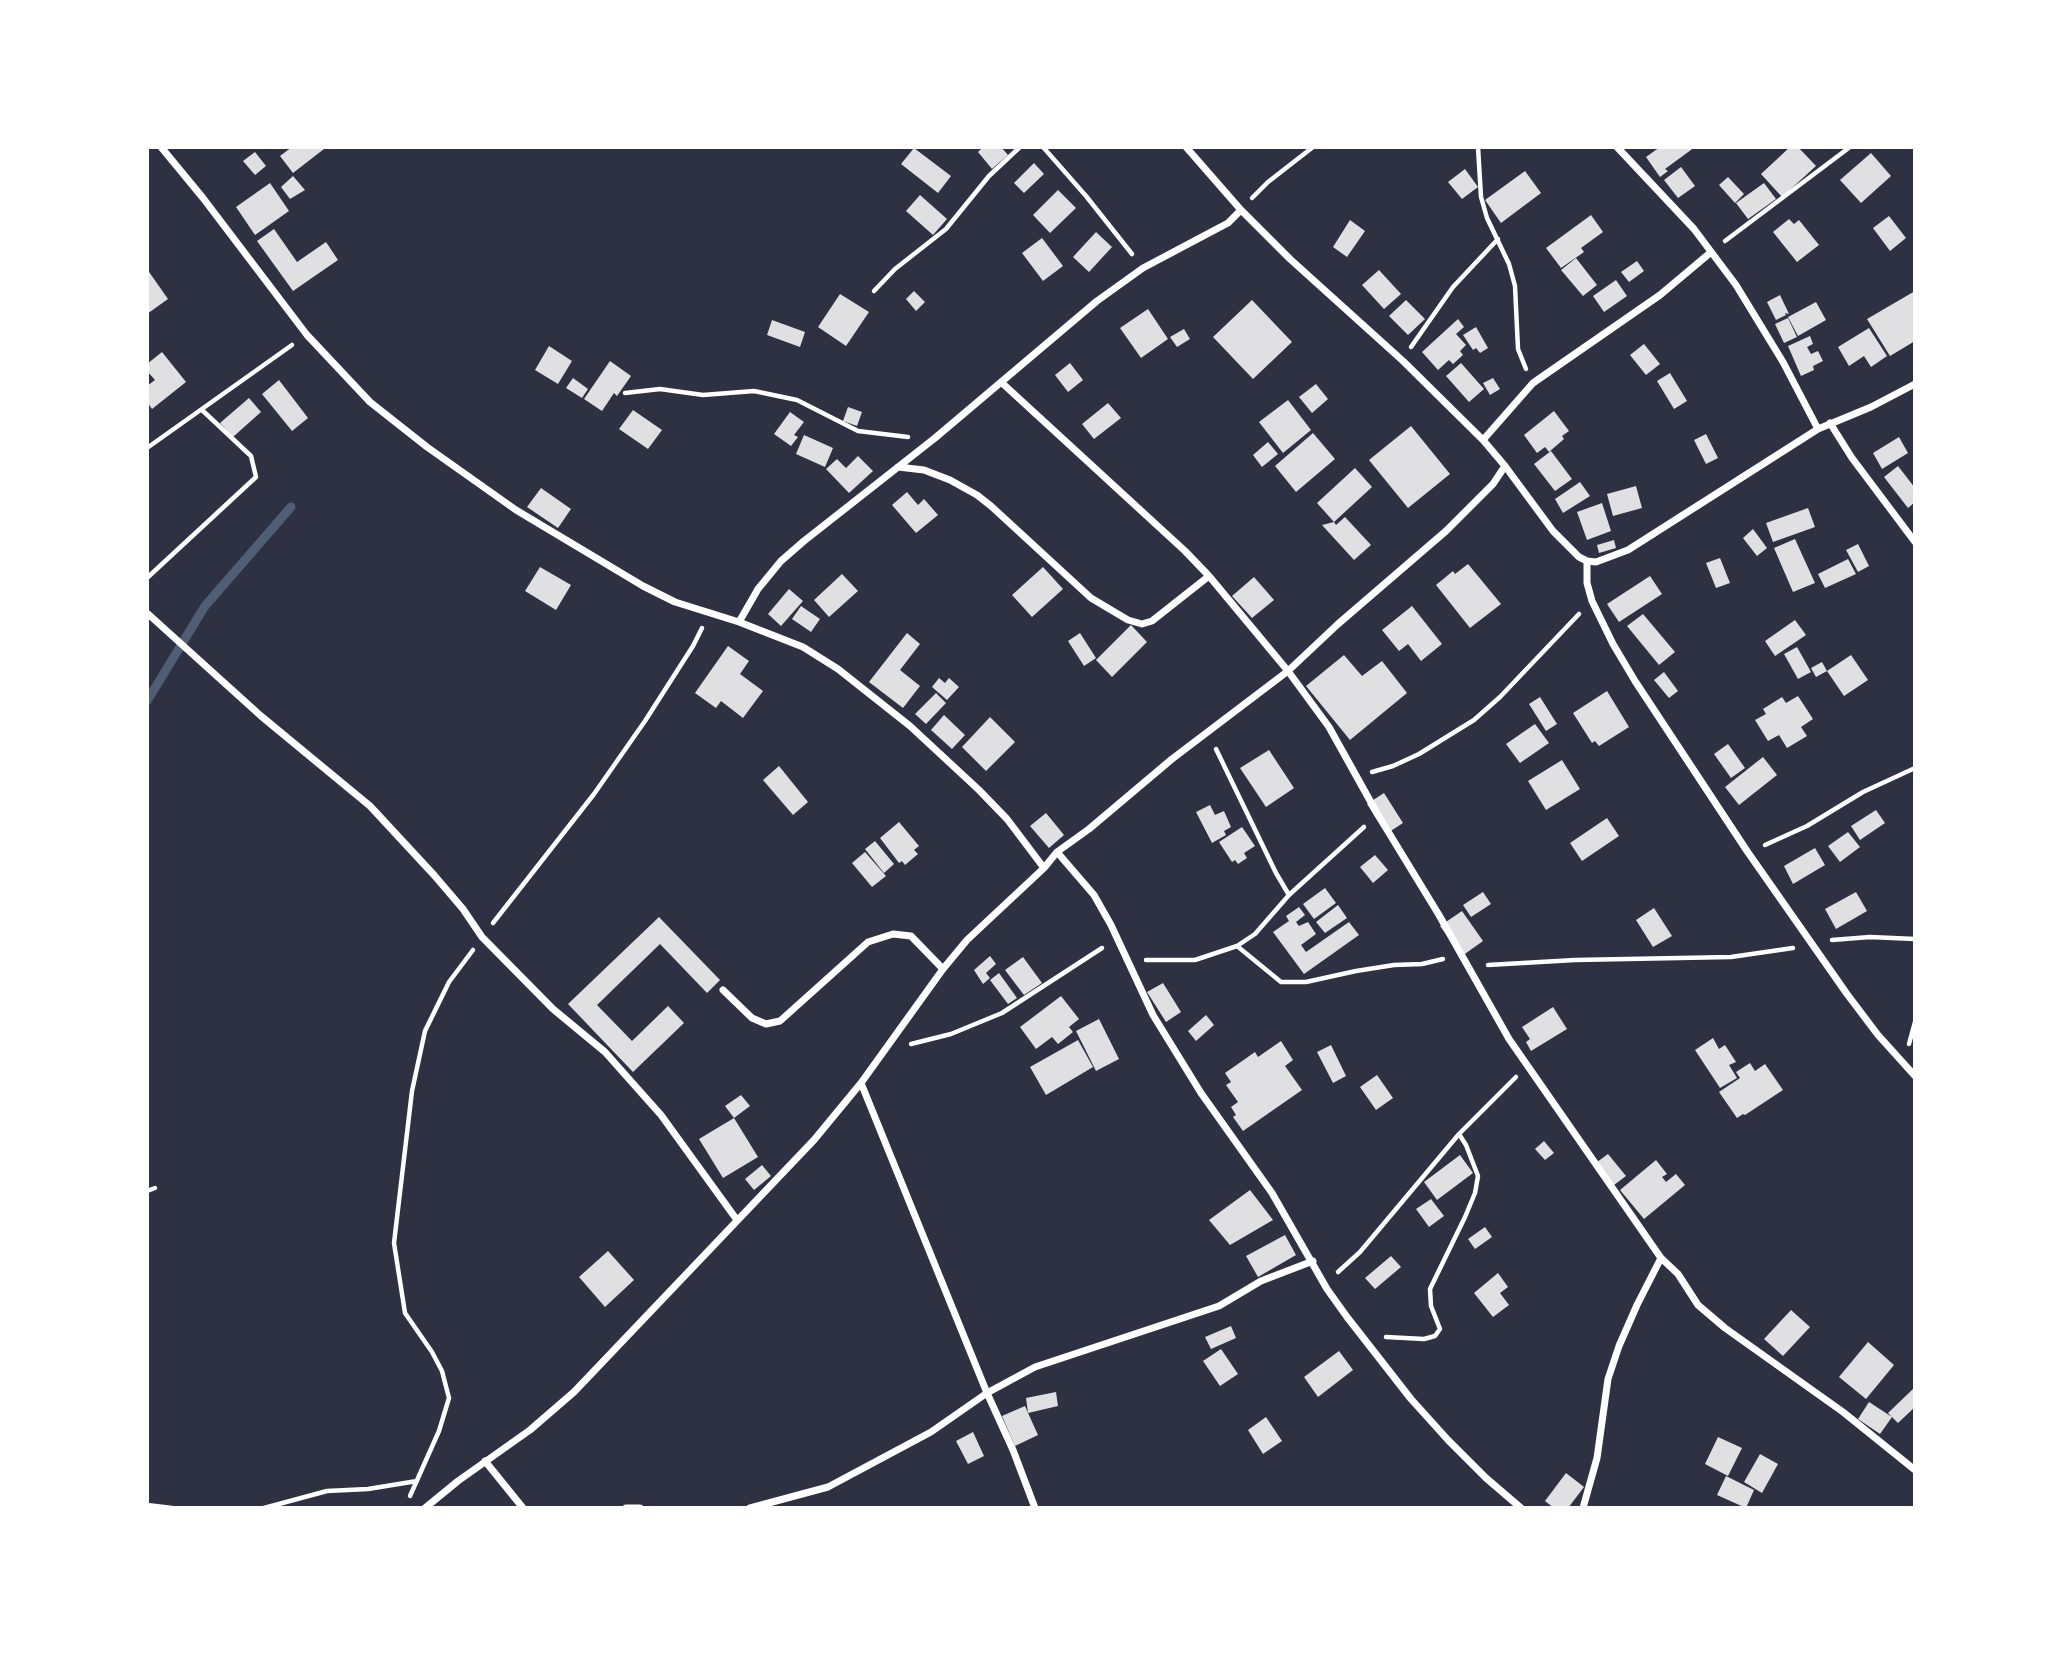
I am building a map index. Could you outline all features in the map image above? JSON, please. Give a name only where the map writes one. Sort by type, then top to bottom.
[{"type":"street","points":[[161,147],[307,335],[370,402],[516,510],[643,586],[675,602],[739,622],[803,647],[838,669],[910,726],[998,810],[1044,867]]},
{"type":"street","points":[[1186,147],[1241,210],[1300,268],[1403,360],[1483,440],[1553,531],[1579,557],[1587,561],[1596,562],[1628,550],[1818,429],[1871,407],[1915,384]]},
{"type":"street","points":[[1617,147],[1694,229],[1736,285],[1789,372],[1818,429]]},
{"type":"street","points":[[739,622],[758,589],[781,561],[935,438],[1097,301],[1143,268],[1228,223],[1241,210]]},
{"type":"street","points":[[1483,440],[1533,383],[1582,346],[1611,330],[1660,295],[1710,253]]},
{"type":"street","points":[[1001,382],[1161,528],[1209,576],[1288,671],[1329,727],[1527,1066],[1661,1258],[1678,1275],[1698,1306],[1843,1412],[1915,1470]]},
{"type":"street","points":[[1830,423],[1915,542]]},
{"type":"street","points":[[425,1508],[530,1430],[574,1392],[814,1140],[861,1083],[943,968],[984,923],[1057,852],[1288,671],[1446,531],[1493,484],[1505,466]]},
{"type":"street","points":[[897,467],[924,470],[950,480],[976,495],[1091,598],[1129,620],[1142,624],[1152,621],[1209,576]]},
{"type":"street","points":[[1587,561],[1587,583],[1592,601],[1635,681],[1811,943],[1878,1035],[1915,1076]]},
{"type":"street","points":[[148,614],[261,716],[370,806],[434,875],[463,909],[482,937],[552,1009],[605,1052],[661,1115],[737,1220]]},
{"type":"street","points":[[1057,852],[1094,895],[1117,937],[1153,1015],[1177,1055],[1260,1175],[1322,1278],[1361,1334],[1410,1399],[1486,1478],[1521,1508]]},
{"type":"street","points":[[723,990],[752,1018],[766,1024],[780,1021],[868,942],[893,934],[911,936],[943,968]]},
{"type":"street","points":[[861,1083],[1035,1508]]},
{"type":"street","points":[[1583,1508],[1597,1458],[1608,1379],[1632,1315],[1661,1258]]},
{"type":"street","points":[[750,1508],[828,1487],[931,1432],[988,1393],[1035,1367],[1219,1306],[1261,1281],[1313,1261]]},
{"type":"street","points":[[485,1461],[523,1508]]},
{"type":"street","points":[[626,1508],[640,1508]]},
{"type":"path","points":[[874,291],[895,269],[946,229],[989,176],[1020,147]]},
{"type":"path","points":[[1043,147],[1143,268]]},
{"type":"path","points":[[1241,210],[1268,182],[1313,147]]},
{"type":"path","points":[[1478,147],[1481,197],[1515,286],[1518,349],[1533,383]]},
{"type":"path","points":[[1710,253],[1850,147]]},
{"type":"path","points":[[1403,360],[1453,287],[1498,239]]},
{"type":"path","points":[[147,448],[307,335]]},
{"type":"path","points":[[625,393],[660,389],[703,395],[754,391],[797,400],[858,431],[935,438]]},
{"type":"path","points":[[147,578],[256,477],[251,456],[202,410]]},
{"type":"path","points":[[1352,769],[1363,774],[1393,766],[1419,754],[1474,720],[1500,697],[1592,601]]},
{"type":"path","points":[[407,1504],[439,1431],[449,1398],[442,1371],[405,1313],[394,1244],[412,1091],[425,1031],[449,982],[594,794],[645,721],[693,646],[708,614]]},
{"type":"path","points":[[1207,733],[1289,895]]},
{"type":"path","points":[[1747,851],[1783,838],[1863,792],[1915,768]]},
{"type":"path","points":[[1128,960],[1195,960],[1237,946],[1255,934],[1289,895],[1378,815]]},
{"type":"path","points":[[886,1049],[928,1042],[1002,1013],[1117,937]]},
{"type":"path","points":[[1237,946],[1281,982],[1306,982],[1394,965],[1422,964],[1461,955],[1490,966],[1575,960],[1731,957],[1759,955],[1811,943],[1870,937],[1915,939]]},
{"type":"path","points":[[1322,1278],[1333,1276],[1360,1252],[1459,1134],[1527,1066]]},
{"type":"path","points":[[1361,1334],[1424,1339],[1434,1336],[1440,1329],[1431,1306],[1430,1289],[1465,1217],[1475,1193],[1478,1176],[1459,1134]]},
{"type":"path","points":[[147,1191],[155,1188]]},
{"type":"path","points":[[264,1508],[327,1490],[368,1489],[417,1481]]},
{"type":"path","points":[[147,1505],[172,1508]]},
{"type":"building","points":[[292,147],[324,149],[293,173],[280,156]]},
{"type":"building","points":[[983,147],[1001,147],[1008,155],[992,169],[978,152]]},
{"type":"building","points":[[1660,147],[1695,147],[1665,169],[1668,171],[1660,177],[1646,157]]},
{"type":"building","points":[[1790,147],[1798,147],[1816,166],[1782,197],[1761,174]]},
{"type":"building","points":[[914,148],[951,176],[938,193],[901,164]]},
{"type":"building","points":[[255,152],[266,166],[255,175],[243,161]]},
{"type":"building","points":[[1871,153],[1891,176],[1861,203],[1840,180]]},
{"type":"building","points":[[1034,163],[1044,174],[1024,193],[1014,183]]},
{"type":"building","points":[[1681,167],[1695,186],[1678,198],[1664,180]]},
{"type":"building","points":[[1465,169],[1478,187],[1462,199],[1448,182]]},
{"type":"building","points":[[1525,171],[1541,193],[1501,223],[1485,200]]},
{"type":"building","points":[[293,176],[305,190],[290,199],[281,187]]},
{"type":"building","points":[[1728,177],[1744,194],[1735,203],[1719,185]]},
{"type":"building","points":[[270,183],[289,211],[255,235],[236,207]]},
{"type":"building","points":[[1764,183],[1776,199],[1748,219],[1736,203]]},
{"type":"building","points":[[1058,190],[1076,208],[1050,233],[1033,215]]},
{"type":"building","points":[[920,195],[947,219],[933,235],[906,211]]},
{"type":"building","points":[[1591,215],[1603,232],[1581,248],[1584,252],[1561,268],[1546,248]]},
{"type":"building","points":[[1889,216],[1906,238],[1890,251],[1873,228]]},
{"type":"building","points":[[1789,219],[1794,224],[1799,220],[1819,245],[1797,262],[1773,232]]},
{"type":"building","points":[[1350,220],[1365,231],[1347,257],[1333,247]]},
{"type":"building","points":[[274,229],[297,262],[326,242],[338,260],[293,291],[257,241]]},
{"type":"building","points":[[1096,232],[1112,247],[1089,272],[1073,257]]},
{"type":"building","points":[[1042,238],[1063,266],[1043,281],[1022,253]]},
{"type":"building","points":[[1576,258],[1597,285],[1583,296],[1561,270]]},
{"type":"building","points":[[1637,261],[1644,271],[1629,282],[1621,272]]},
{"type":"building","points":[[147,269],[168,299],[147,314]]},
{"type":"building","points":[[1379,270],[1401,294],[1384,309],[1362,285]]},
{"type":"building","points":[[1616,280],[1627,296],[1604,312],[1593,296]]},
{"type":"building","points":[[914,291],[925,302],[916,311],[906,299]]},
{"type":"building","points":[[1915,291],[1915,341],[1890,356],[1867,319]]},
{"type":"building","points":[[840,294],[869,312],[846,346],[818,327]]},
{"type":"building","points":[[1780,295],[1789,314],[1785,313],[1786,315],[1776,320],[1767,302]]},
{"type":"building","points":[[1252,300],[1292,342],[1253,379],[1213,337]]},
{"type":"building","points":[[1406,300],[1425,319],[1408,335],[1389,316]]},
{"type":"building","points":[[1816,302],[1826,320],[1798,336],[1788,317]]},
{"type":"building","points":[[1148,309],[1168,339],[1141,358],[1120,328]]},
{"type":"building","points":[[1788,318],[1797,337],[1784,343],[1775,324]]},
{"type":"building","points":[[1458,319],[1464,327],[1456,334],[1466,345],[1460,351],[1463,355],[1453,364],[1449,360],[1438,370],[1422,352]]},
{"type":"building","points":[[772,320],[805,332],[800,347],[767,335]]},
{"type":"building","points":[[1476,327],[1488,348],[1480,353],[1476,348],[1473,350],[1463,335]]},
{"type":"building","points":[[1869,328],[1887,356],[1871,367],[1864,356],[1849,366],[1838,347]]},
{"type":"building","points":[[1184,329],[1190,339],[1177,347],[1170,337]]},
{"type":"building","points":[[1810,336],[1813,344],[1807,347],[1811,354],[1818,351],[1823,361],[1813,366],[1814,370],[1801,376],[1788,346]]},
{"type":"building","points":[[1644,344],[1660,364],[1646,375],[1630,355]]},
{"type":"building","points":[[549,346],[572,361],[558,384],[535,370]]},
{"type":"building","points":[[162,352],[186,382],[152,409],[147,402],[147,386],[155,380],[147,371],[147,364]]},
{"type":"building","points":[[610,361],[631,376],[617,396],[614,393],[602,411],[584,399]]},
{"type":"building","points":[[1070,363],[1083,380],[1068,392],[1055,375]]},
{"type":"building","points":[[1461,363],[1484,389],[1469,402],[1446,376]]},
{"type":"building","points":[[1670,373],[1687,401],[1674,409],[1657,381]]},
{"type":"building","points":[[573,378],[588,389],[582,398],[566,388]]},
{"type":"building","points":[[1493,378],[1500,389],[1490,395],[1483,383]]},
{"type":"building","points":[[279,380],[308,418],[292,431],[262,394]]},
{"type":"building","points":[[1316,384],[1328,399],[1312,413],[1299,397]]},
{"type":"building","points":[[249,398],[261,412],[233,437],[220,423]]},
{"type":"building","points":[[1288,400],[1311,430],[1283,453],[1259,422]]},
{"type":"building","points":[[1108,403],[1121,418],[1094,439],[1082,424]]},
{"type":"building","points":[[848,407],[862,412],[857,426],[843,421]]},
{"type":"building","points":[[633,410],[662,430],[648,449],[619,429]]},
{"type":"building","points":[[1554,411],[1569,431],[1549,452],[1545,447],[1537,453],[1524,435]]},
{"type":"building","points":[[790,412],[804,422],[794,435],[798,437],[791,446],[774,434]]},
{"type":"building","points":[[1411,426],[1450,474],[1408,508],[1369,460]]},
{"type":"building","points":[[1313,433],[1335,459],[1296,492],[1275,466]]},
{"type":"building","points":[[1706,434],[1718,458],[1706,464],[1694,440]]},
{"type":"building","points":[[804,435],[833,448],[825,467],[796,454]]},
{"type":"building","points":[[1899,437],[1908,453],[1882,469],[1873,453]]},
{"type":"building","points":[[1268,442],[1278,454],[1262,467],[1253,455]]},
{"type":"building","points":[[1551,451],[1572,479],[1555,491],[1534,464]]},
{"type":"building","points":[[858,456],[873,471],[849,493],[826,469],[837,459],[846,468]]},
{"type":"building","points":[[1898,466],[1915,488],[1915,502],[1908,508],[1884,477]]},
{"type":"building","points":[[1355,468],[1372,487],[1334,522],[1317,503]]},
{"type":"building","points":[[1580,482],[1590,496],[1563,513],[1555,499]]},
{"type":"building","points":[[1636,486],[1642,508],[1613,516],[1607,494]]},
{"type":"building","points":[[541,488],[571,509],[558,528],[527,507]]},
{"type":"building","points":[[907,492],[918,505],[924,499],[938,515],[916,533],[892,505]]},
{"type":"building","points":[[1602,503],[1611,531],[1587,540],[1577,512]]},
{"type":"building","points":[[1808,508],[1815,527],[1773,542],[1766,523]]},
{"type":"building","points":[[1345,517],[1371,545],[1354,560],[1322,525],[1334,522],[1336,525]]},
{"type":"building","points":[[1753,529],[1767,548],[1757,556],[1743,538]]},
{"type":"building","points":[[1795,539],[1815,583],[1793,592],[1774,548]]},
{"type":"building","points":[[1614,540],[1616,548],[1599,553],[1597,545]]},
{"type":"building","points":[[1858,544],[1869,566],[1858,572],[1846,550]]},
{"type":"building","points":[[1720,558],[1730,583],[1716,588],[1706,563]]},
{"type":"building","points":[[1848,559],[1856,574],[1825,588],[1818,574]]},
{"type":"building","points":[[1468,564],[1501,604],[1470,628],[1436,585],[1453,571],[1455,574]]},
{"type":"building","points":[[540,567],[571,585],[556,610],[525,591]]},
{"type":"building","points":[[1043,567],[1063,589],[1032,617],[1012,595]]},
{"type":"building","points":[[842,574],[858,591],[829,617],[814,600]]},
{"type":"building","points":[[1650,576],[1662,594],[1619,622],[1607,604]]},
{"type":"building","points":[[1254,577],[1274,600],[1252,618],[1232,596]]},
{"type":"building","points":[[789,589],[803,601],[781,626],[768,614]]},
{"type":"building","points":[[801,606],[820,619],[811,632],[792,619]]},
{"type":"building","points":[[1412,606],[1442,644],[1421,661],[1408,644],[1399,651],[1382,630]]},
{"type":"building","points":[[1643,614],[1675,652],[1659,665],[1627,626]]},
{"type":"building","points":[[1795,620],[1806,635],[1775,656],[1765,641]]},
{"type":"building","points":[[1131,625],[1147,642],[1112,677],[1096,660]]},
{"type":"building","points":[[907,633],[920,644],[900,670],[920,686],[903,708],[869,682]]},
{"type":"building","points":[[1080,633],[1096,658],[1084,666],[1068,641]]},
{"type":"building","points":[[728,646],[749,661],[740,674],[763,691],[743,718],[721,701],[716,708],[695,693]]},
{"type":"building","points":[[1797,647],[1811,672],[1798,679],[1784,654]]},
{"type":"building","points":[[1344,655],[1362,676],[1382,661],[1407,693],[1350,740],[1306,686]]},
{"type":"building","points":[[1851,655],[1868,680],[1844,696],[1827,671]]},
{"type":"building","points":[[1822,662],[1827,671],[1816,677],[1811,668]]},
{"type":"building","points":[[1664,672],[1678,691],[1669,698],[1654,680]]},
{"type":"building","points":[[939,678],[945,683],[949,678],[959,687],[947,700],[932,687]]},
{"type":"building","points":[[1607,691],[1629,727],[1599,746],[1595,741],[1592,743],[1573,713]]},
{"type":"building","points":[[936,693],[946,703],[926,724],[915,714]]},
{"type":"building","points":[[1798,696],[1813,719],[1801,727],[1807,736],[1787,748],[1779,735],[1768,741],[1755,720],[1766,714],[1763,709],[1782,697],[1786,703]]},
{"type":"building","points":[[1540,697],[1557,724],[1546,731],[1529,704]]},
{"type":"building","points":[[944,715],[965,735],[952,749],[931,730]]},
{"type":"building","points":[[990,717],[1015,742],[986,771],[962,747]]},
{"type":"building","points":[[1535,724],[1549,743],[1520,763],[1506,744]]},
{"type":"building","points":[[1728,744],[1745,768],[1731,778],[1714,754]]},
{"type":"building","points":[[1269,750],[1294,788],[1266,807],[1240,768]]},
{"type":"building","points":[[1763,757],[1777,775],[1739,805],[1725,787]]},
{"type":"building","points":[[1562,760],[1580,789],[1546,810],[1528,781]]},
{"type":"building","points":[[779,766],[808,802],[793,815],[763,780]]},
{"type":"building","points":[[1384,793],[1403,823],[1386,834],[1367,804]]},
{"type":"building","points":[[1210,805],[1215,815],[1224,811],[1231,827],[1224,831],[1226,835],[1212,843],[1196,812]]},
{"type":"building","points":[[1876,810],[1885,823],[1860,840],[1851,826]]},
{"type":"building","points":[[1046,813],[1064,835],[1049,848],[1030,826]]},
{"type":"building","points":[[1607,818],[1619,836],[1582,861],[1570,843]]},
{"type":"building","points":[[899,822],[919,846],[914,850],[918,854],[905,865],[902,861],[899,863],[880,838]]},
{"type":"building","points":[[1242,827],[1255,846],[1244,853],[1247,858],[1238,864],[1235,860],[1232,862],[1219,842]]},
{"type":"building","points":[[1848,832],[1860,847],[1840,862],[1828,846]]},
{"type":"building","points":[[875,841],[894,864],[884,873],[865,849]]},
{"type":"building","points":[[1815,848],[1825,865],[1793,884],[1784,866]]},
{"type":"building","points":[[865,852],[886,876],[872,887],[852,863]]},
{"type":"building","points":[[1375,855],[1388,870],[1373,883],[1360,867]]},
{"type":"building","points":[[1325,888],[1336,903],[1314,919],[1303,904]]},
{"type":"building","points":[[1483,892],[1491,904],[1471,917],[1463,905]]},
{"type":"building","points":[[1856,892],[1867,911],[1836,929],[1825,909]]},
{"type":"building","points":[[1338,905],[1347,918],[1325,933],[1316,922]]},
{"type":"building","points":[[1299,907],[1305,915],[1296,922],[1299,926],[1308,922],[1316,934],[1301,945],[1306,952],[1349,922],[1359,935],[1304,974],[1273,932],[1289,921],[1286,916]]},
{"type":"building","points":[[1654,908],[1672,936],[1653,947],[1636,920]]},
{"type":"building","points":[[1462,911],[1483,941],[1462,956],[1440,926]]},
{"type":"building","points":[[659,917],[720,980],[707,993],[660,944],[597,1005],[632,1041],[668,1006],[684,1023],[633,1072],[568,1004]]},
{"type":"building","points":[[990,956],[996,964],[986,973],[990,978],[983,984],[974,970]]},
{"type":"building","points":[[1023,957],[1042,983],[1024,995],[1005,970]]},
{"type":"building","points":[[999,973],[1017,998],[1008,1004],[990,980]]},
{"type":"building","points":[[1163,983],[1181,1012],[1166,1022],[1147,992]]},
{"type":"building","points":[[1061,996],[1079,1019],[1069,1027],[1073,1032],[1058,1044],[1052,1037],[1036,1049],[1020,1027]]},
{"type":"building","points":[[1553,1007],[1567,1029],[1531,1051],[1526,1042],[1530,1039],[1522,1027]]},
{"type":"building","points":[[1206,1015],[1214,1025],[1196,1041],[1188,1031]]},
{"type":"building","points":[[1099,1019],[1119,1059],[1096,1071],[1076,1031]]},
{"type":"building","points":[[1713,1038],[1719,1049],[1725,1045],[1736,1062],[1729,1065],[1737,1078],[1720,1088],[1695,1050]]},
{"type":"building","points":[[1078,1040],[1093,1067],[1046,1095],[1030,1067]]},
{"type":"building","points":[[1281,1041],[1293,1060],[1285,1066],[1302,1090],[1243,1131],[1233,1117],[1236,1115],[1231,1107],[1238,1102],[1226,1085],[1231,1082],[1225,1073],[1255,1052],[1258,1057]]},
{"type":"building","points":[[1331,1045],[1346,1076],[1333,1083],[1317,1052]]},
{"type":"building","points":[[1750,1063],[1755,1071],[1765,1064],[1783,1090],[1737,1118],[1719,1092],[1740,1078],[1736,1072]]},
{"type":"building","points":[[1377,1075],[1393,1098],[1376,1110],[1360,1087]]},
{"type":"building","points":[[741,1095],[750,1106],[734,1118],[725,1106]]},
{"type":"building","points":[[734,1118],[758,1157],[723,1178],[699,1139]]},
{"type":"building","points":[[1544,1141],[1554,1153],[1545,1160],[1535,1149]]},
{"type":"building","points":[[1608,1154],[1626,1176],[1610,1188],[1593,1165]]},
{"type":"building","points":[[1460,1155],[1473,1173],[1437,1200],[1424,1182]]},
{"type":"building","points":[[1656,1160],[1667,1174],[1662,1177],[1666,1182],[1676,1174],[1685,1185],[1644,1219],[1620,1190]]},
{"type":"building","points":[[762,1165],[771,1176],[754,1190],[745,1179]]},
{"type":"building","points":[[1250,1190],[1273,1220],[1230,1245],[1209,1220]]},
{"type":"building","points":[[1431,1199],[1444,1216],[1429,1227],[1416,1209]]},
{"type":"building","points":[[1485,1227],[1492,1237],[1475,1249],[1468,1239]]},
{"type":"building","points":[[1285,1235],[1296,1255],[1258,1277],[1246,1256]]},
{"type":"building","points":[[608,1251],[634,1280],[605,1307],[579,1277]]},
{"type":"building","points":[[1391,1256],[1401,1267],[1375,1289],[1365,1278]]},
{"type":"building","points":[[1498,1273],[1508,1287],[1500,1293],[1509,1305],[1493,1317],[1474,1293]]},
{"type":"building","points":[[1791,1310],[1810,1327],[1783,1356],[1764,1339]]},
{"type":"building","points":[[1231,1326],[1236,1338],[1211,1349],[1205,1337]]},
{"type":"building","points":[[1868,1342],[1894,1365],[1866,1399],[1839,1377]]},
{"type":"building","points":[[1221,1349],[1238,1374],[1220,1386],[1203,1361]]},
{"type":"building","points":[[1339,1351],[1353,1370],[1318,1397],[1304,1377]]},
{"type":"building","points":[[1913,1389],[1915,1407],[1898,1423],[1888,1413]]},
{"type":"building","points":[[1056,1392],[1058,1406],[1028,1413],[1026,1398]]},
{"type":"building","points":[[1869,1402],[1892,1417],[1880,1434],[1858,1419]]},
{"type":"building","points":[[1025,1406],[1038,1435],[1015,1446],[1002,1416]]},
{"type":"building","points":[[1266,1417],[1282,1441],[1263,1454],[1248,1430]]},
{"type":"building","points":[[973,1432],[984,1456],[968,1464],[956,1441]]},
{"type":"building","points":[[1718,1437],[1742,1448],[1728,1476],[1705,1464]]},
{"type":"building","points":[[1760,1454],[1778,1464],[1762,1493],[1744,1482]]},
{"type":"building","points":[[1566,1473],[1584,1487],[1568,1508],[1554,1508],[1545,1501]]},
{"type":"building","points":[[1726,1476],[1754,1490],[1746,1508],[1717,1495]]},
{"type":"waterway","points":[[147,701],[205,606],[291,507]]}]
